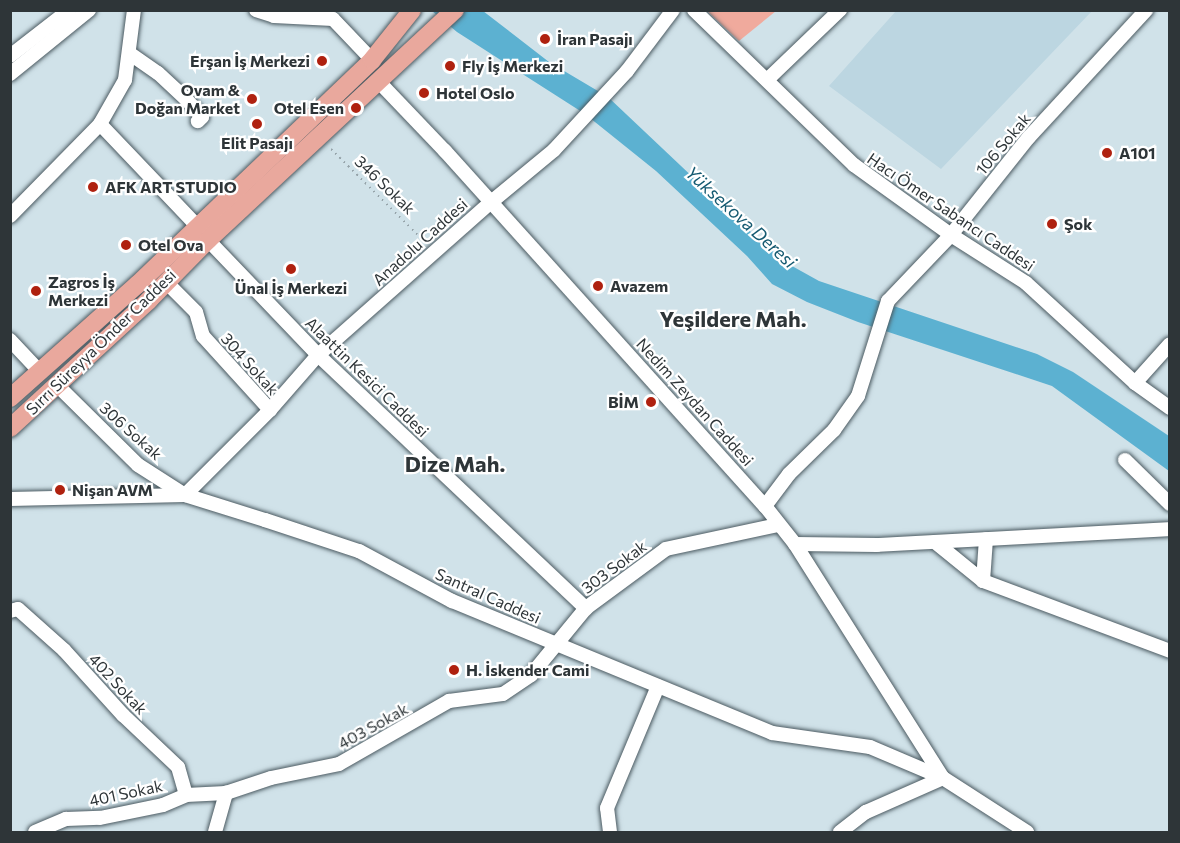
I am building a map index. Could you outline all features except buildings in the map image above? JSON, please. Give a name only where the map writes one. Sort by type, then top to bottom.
[{"type":"main road","name":"Sırrı Süreyya Önder Caddesi","points":[[10,398],[138,284],[203,233],[318,136],[455,10]]},
{"type":"main road","name":"Sırrı Süreyya Önder Caddesi","points":[[10,428],[58,386],[166,282],[203,233],[372,60],[410,13]]},
{"type":"street","points":[[10,56],[69,10]]},
{"type":"street","points":[[10,74],[89,10]]},
{"type":"street","points":[[10,216],[100,124],[125,80],[134,10]]},
{"type":"street","points":[[255,10],[274,16],[329,15],[372,60]]},
{"type":"street","name":"Anadolu Caddesi","points":[[185,495],[270,410],[318,355],[490,202],[554,150],[627,71],[673,10]]},
{"type":"street","name":"Hacı Ömer Sabancı Caddesi","points":[[694,10],[768,79],[854,165],[951,235],[1026,283],[1135,383],[1170,408]]},
{"type":"street","points":[[768,79],[840,10]]},
{"type":"street","name":"106 Sokak","points":[[765,506],[789,474],[834,430],[858,396],[888,301],[951,235],[1029,137],[1146,10]]},
{"type":"street","points":[[129,53],[158,73],[186,99],[202,117],[198,121]]},
{"type":"street","name":"Nedim Zeydan Caddesi","points":[[379,82],[445,151],[765,506],[795,544],[943,778]]},
{"type":"street","name":"Alaattin Kesici Caddesi","points":[[100,124],[318,355],[586,608]]},
{"type":"street","name":"304 Sokak","points":[[166,282],[196,312],[202,336],[270,410]]},
{"type":"street","points":[[10,340],[40,372]]},
{"type":"street","points":[[1135,383],[1170,344]]},
{"type":"street","name":"306 Sokak","points":[[58,386],[138,465],[185,495]]},
{"type":"street","points":[[1125,460],[1170,504]]},
{"type":"street","name":"Santral Caddesi","points":[[10,499],[185,495],[359,551],[452,602],[772,733],[870,747],[943,778],[1027,832]]},
{"type":"street","name":"303 Sokak","points":[[555,643],[586,608],[666,549],[778,525]]},
{"type":"street","points":[[795,544],[934,542],[1170,529]]},
{"type":"street","points":[[983,581],[986,539]]},
{"type":"street","points":[[934,542],[983,581],[1170,651]]},
{"type":"street","name":"402 Sokak","points":[[10,610],[18,609],[64,650],[123,715],[178,767],[186,795]]},
{"type":"street","name":"403 Sokak","points":[[226,793],[271,778],[339,764],[449,701],[503,694],[531,675],[555,643]]},
{"type":"street","points":[[610,832],[607,808],[658,686]]},
{"type":"street","points":[[840,832],[866,812],[943,778]]},
{"type":"street","points":[[215,832],[226,793]]},
{"type":"street","name":"401 Sokak","points":[[35,832],[66,819],[100,818],[163,804],[186,795],[226,793]]},
{"type":"path","name":"346 Sokak","points":[[318,136],[435,251]]},
{"type":"shaded area","points":[[707,11],[776,11],[739,41]]},
{"type":"shaded area","points":[[896,11],[1092,11],[941,169],[829,86]]},
{"type":"water","points":[[432,11],[483,11],[549,62],[608,97],[753,234],[792,266],[819,281],[1037,354],[1073,372],[1169,436],[1169,471],[1052,386],[858,322],[807,302],[772,284],[747,256],[656,171],[585,114],[457,32]]},
{"type":"place","name":"İran Pasajı","points":[[545,39]]},
{"type":"place","name":"Erşan İş Merkezi","points":[[322,61]]},
{"type":"place","name":"Fly İş Merkezi","points":[[450,66]]},
{"type":"place","name":"Hotel Oslo","points":[[424,93]]},
{"type":"place","name":"Ovam & Doğan Market","points":[[252,99]]},
{"type":"place","name":"Otel Esen","points":[[356,108]]},
{"type":"place","name":"Elit Pasajı","points":[[257,124]]},
{"type":"place","name":"A101","points":[[1107,153]]},
{"type":"place","name":"AFK ART STUDIO","points":[[93,187]]},
{"type":"place","name":"Şok","points":[[1052,224]]},
{"type":"place","name":"Otel Ova","points":[[126,245]]},
{"type":"place","name":"Ünal İş Merkezi","points":[[291,269]]},
{"type":"place","name":"Avazem","points":[[598,286]]},
{"type":"place","name":"Zagros İş Merkezi","points":[[36,291]]},
{"type":"place","name":"BİM","points":[[651,402]]},
{"type":"place","name":"Nişan AVM","points":[[60,490]]},
{"type":"place","name":"H. İskender Cami","points":[[454,670]]},
{"type":"district","name":"Yeşildere Mah.","points":[[733,319]]},
{"type":"district","name":"Dize Mah.","points":[[455,464]]},
{"type":"water label","name":"Yüksekova Deresi","points":[[741,217]]}]
